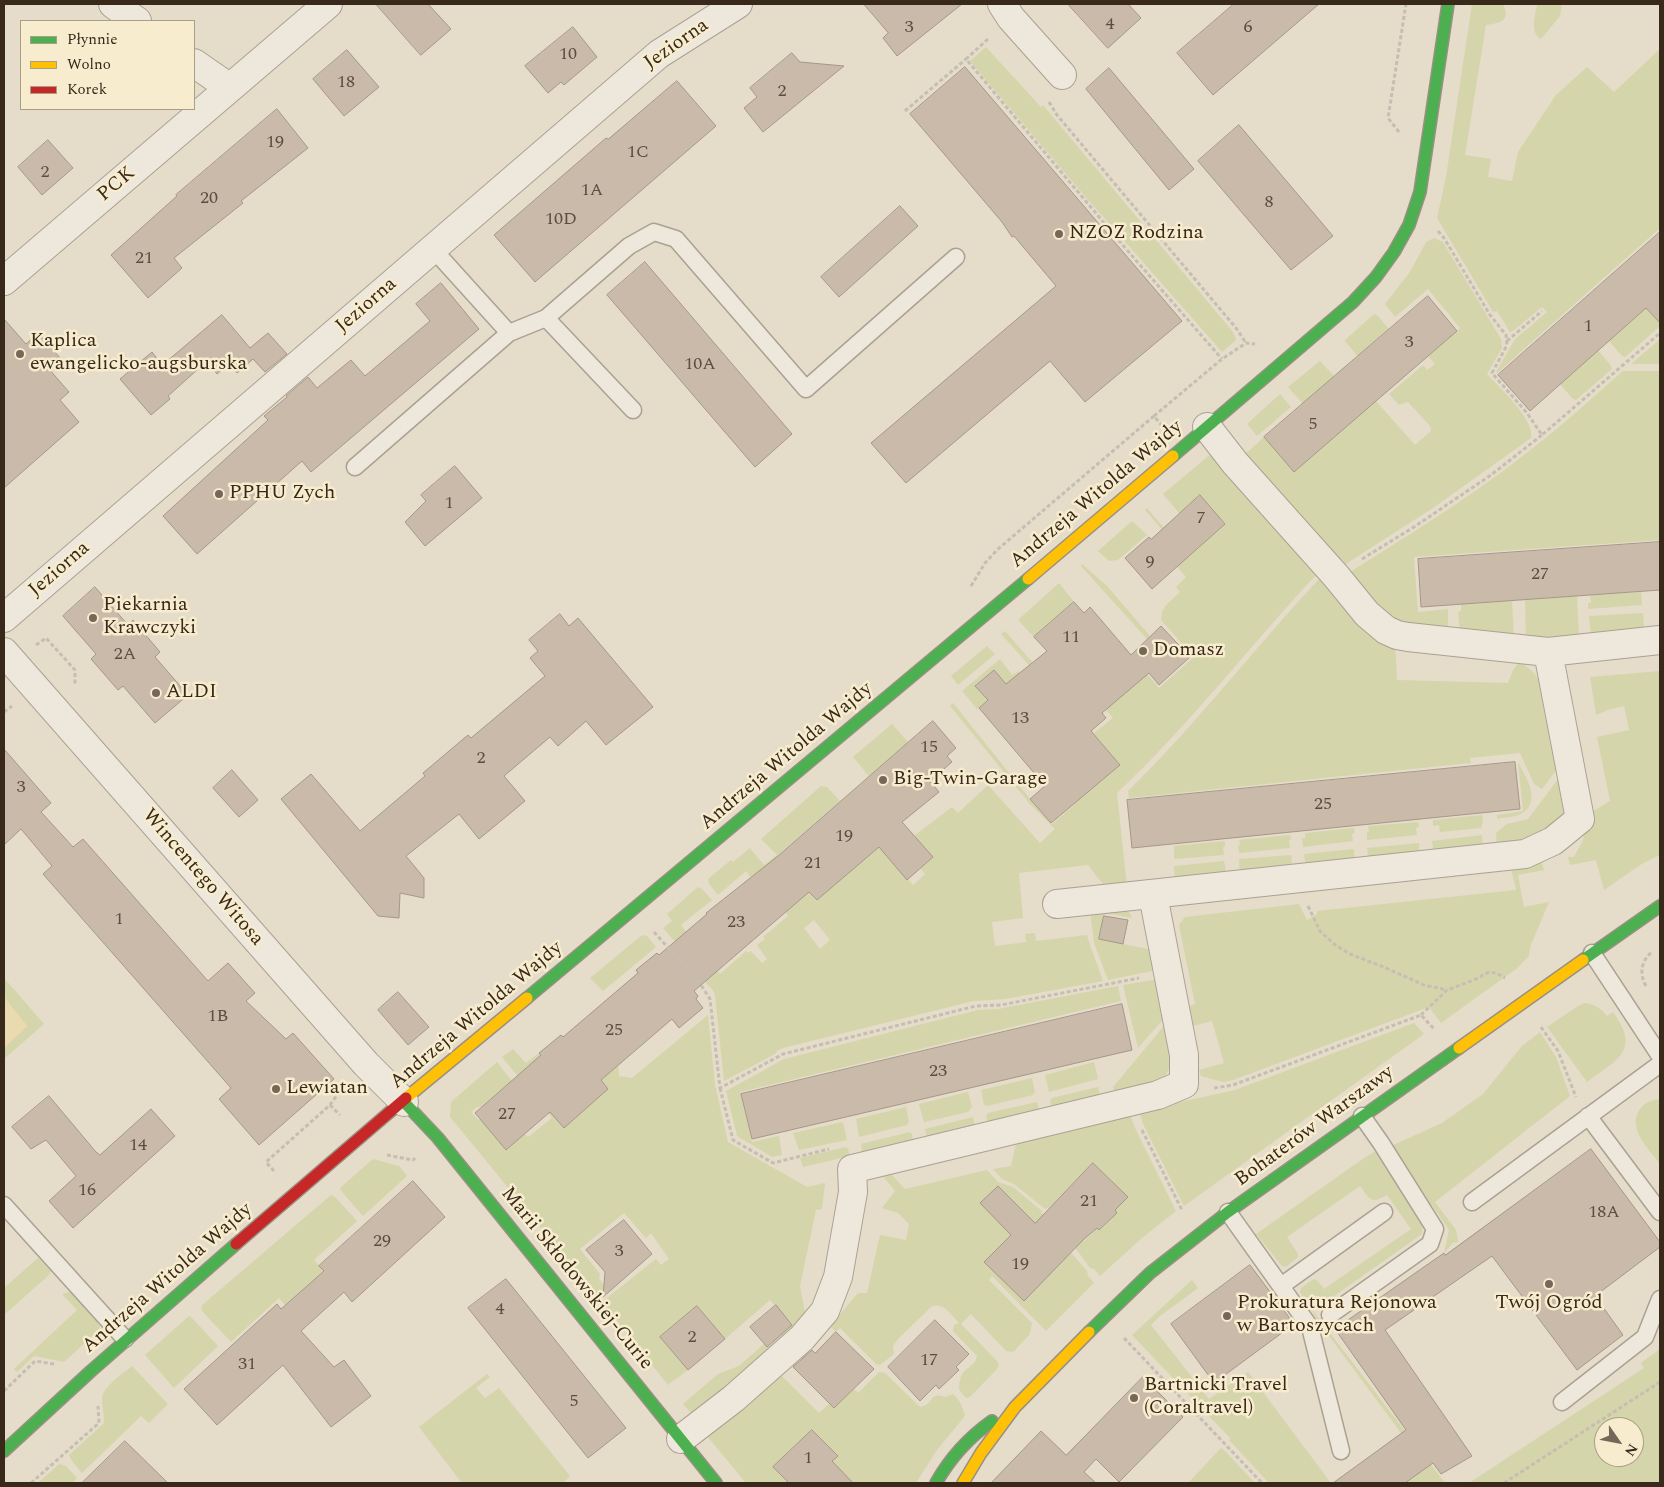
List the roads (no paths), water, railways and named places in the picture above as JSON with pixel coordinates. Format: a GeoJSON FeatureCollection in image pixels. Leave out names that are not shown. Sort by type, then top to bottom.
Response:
{"type":"FeatureCollection","features":[{"type":"Feature","properties":{"kind":"street"},"geometry":{"type":"LineString","coordinates":[[113,4],[136,20]]}},
{"type":"Feature","properties":{"kind":"street","name":"PCK"},"geometry":{"type":"LineString","coordinates":[[4,281],[328,4]]}},
{"type":"Feature","properties":{"kind":"street","name":"Jeziorna"},"geometry":{"type":"LineString","coordinates":[[4,618],[659,54],[738,4]]}},
{"type":"Feature","properties":{"kind":"street","name":"Andrzeja Witolda Wajdy"},"geometry":{"type":"LineString","coordinates":[[4,1450],[125,1339],[1207,427],[1353,302],[1370,285],[1387,265],[1403,238],[1412,219],[1420,192],[1448,4]]}},
{"type":"Feature","properties":{"kind":"street"},"geometry":{"type":"LineString","coordinates":[[1006,11],[1062,74]]}},
{"type":"Feature","properties":{"kind":"street"},"geometry":{"type":"LineString","coordinates":[[195,64],[230,88]]}},
{"type":"Feature","properties":{"kind":"street"},"geometry":{"type":"LineString","coordinates":[[1207,427],[1235,463],[1372,618],[1386,630],[1397,634],[1548,652],[1660,640]]}},
{"type":"Feature","properties":{"kind":"street","name":"Wincentego Witosa"},"geometry":{"type":"LineString","coordinates":[[4,652],[366,1064],[404,1102]]}},
{"type":"Feature","properties":{"kind":"street"},"geometry":{"type":"LineString","coordinates":[[1057,904],[1525,854],[1553,841],[1580,819],[1548,652]]}},
{"type":"Feature","properties":{"kind":"street"},"geometry":{"type":"LineString","coordinates":[[680,1439],[733,1399],[802,1338],[825,1311],[838,1277],[853,1192],[852,1169],[1132,1102],[1158,1095],[1184,1084],[1184,1055],[1153,895]]}},
{"type":"Feature","properties":{"kind":"street","name":"Bohaterów Warszawy"},"geometry":{"type":"LineString","coordinates":[[962,1483],[981,1453],[1015,1407],[1150,1272],[1228,1212],[1660,906]]}},
{"type":"Feature","properties":{"kind":"street","name":"Marii Skłodowskiej-Curie"},"geometry":{"type":"LineString","coordinates":[[404,1102],[438,1138],[716,1483]]}},
{"type":"Feature","properties":{"kind":"street","name":"Bohaterów Warszawy"},"geometry":{"type":"LineString","coordinates":[[936,1483],[956,1453],[968,1440],[981,1428],[1015,1407]]}},
{"type":"Feature","properties":{"kind":"lane"},"geometry":{"type":"LineString","coordinates":[[355,467],[509,333],[546,318],[629,246],[654,232],[676,239],[806,389],[956,257]]}},
{"type":"Feature","properties":{"kind":"lane"},"geometry":{"type":"LineString","coordinates":[[433,249],[509,333]]}},
{"type":"Feature","properties":{"kind":"lane"},"geometry":{"type":"LineString","coordinates":[[546,318],[633,410]]}},
{"type":"Feature","properties":{"kind":"lane"},"geometry":{"type":"LineString","coordinates":[[1592,953],[1660,1056]]}},
{"type":"Feature","properties":{"kind":"lane"},"geometry":{"type":"LineString","coordinates":[[1472,1202],[1660,1064]]}},
{"type":"Feature","properties":{"kind":"lane"},"geometry":{"type":"LineString","coordinates":[[1330,1315],[1430,1244],[1435,1229],[1362,1116]]}},
{"type":"Feature","properties":{"kind":"lane"},"geometry":{"type":"LineString","coordinates":[[1588,1116],[1660,1212]]}},
{"type":"Feature","properties":{"kind":"lane"},"geometry":{"type":"LineString","coordinates":[[4,1205],[125,1339]]}},
{"type":"Feature","properties":{"kind":"lane"},"geometry":{"type":"LineString","coordinates":[[1228,1212],[1310,1327],[1342,1451]]}},
{"type":"Feature","properties":{"kind":"lane"},"geometry":{"type":"LineString","coordinates":[[1281,1286],[1384,1212]]}},
{"type":"Feature","properties":{"kind":"lane"},"geometry":{"type":"LineString","coordinates":[[1562,1402],[1645,1337],[1660,1299]]}},
{"type":"Feature","properties":{"kind":"place","name":"NZOZ Rodzina"},"geometry":{"type":"Point","coordinates":[1059,234]}},
{"type":"Feature","properties":{"kind":"place","name":"Kaplica ewangelicko-augsburska"},"geometry":{"type":"Point","coordinates":[20,354]}},
{"type":"Feature","properties":{"kind":"place","name":"PPHU Zych"},"geometry":{"type":"Point","coordinates":[219,494]}},
{"type":"Feature","properties":{"kind":"place","name":"Piekarnia Krawczyki"},"geometry":{"type":"Point","coordinates":[93,618]}},
{"type":"Feature","properties":{"kind":"place","name":"Domasz"},"geometry":{"type":"Point","coordinates":[1143,651]}},
{"type":"Feature","properties":{"kind":"place","name":"ALDI"},"geometry":{"type":"Point","coordinates":[156,693]}},
{"type":"Feature","properties":{"kind":"place","name":"Big-Twin-Garage"},"geometry":{"type":"Point","coordinates":[883,780]}},
{"type":"Feature","properties":{"kind":"place","name":"Lewiatan"},"geometry":{"type":"Point","coordinates":[276,1089]}},
{"type":"Feature","properties":{"kind":"place","name":"Twój Ogród"},"geometry":{"type":"Point","coordinates":[1549,1284]}},
{"type":"Feature","properties":{"kind":"place","name":"Prokuratura Rejonowa w Bartoszycach"},"geometry":{"type":"Point","coordinates":[1227,1316]}},
{"type":"Feature","properties":{"kind":"place","name":"Bartnicki Travel (Coraltravel)"},"geometry":{"type":"Point","coordinates":[1134,1398]}}]}
